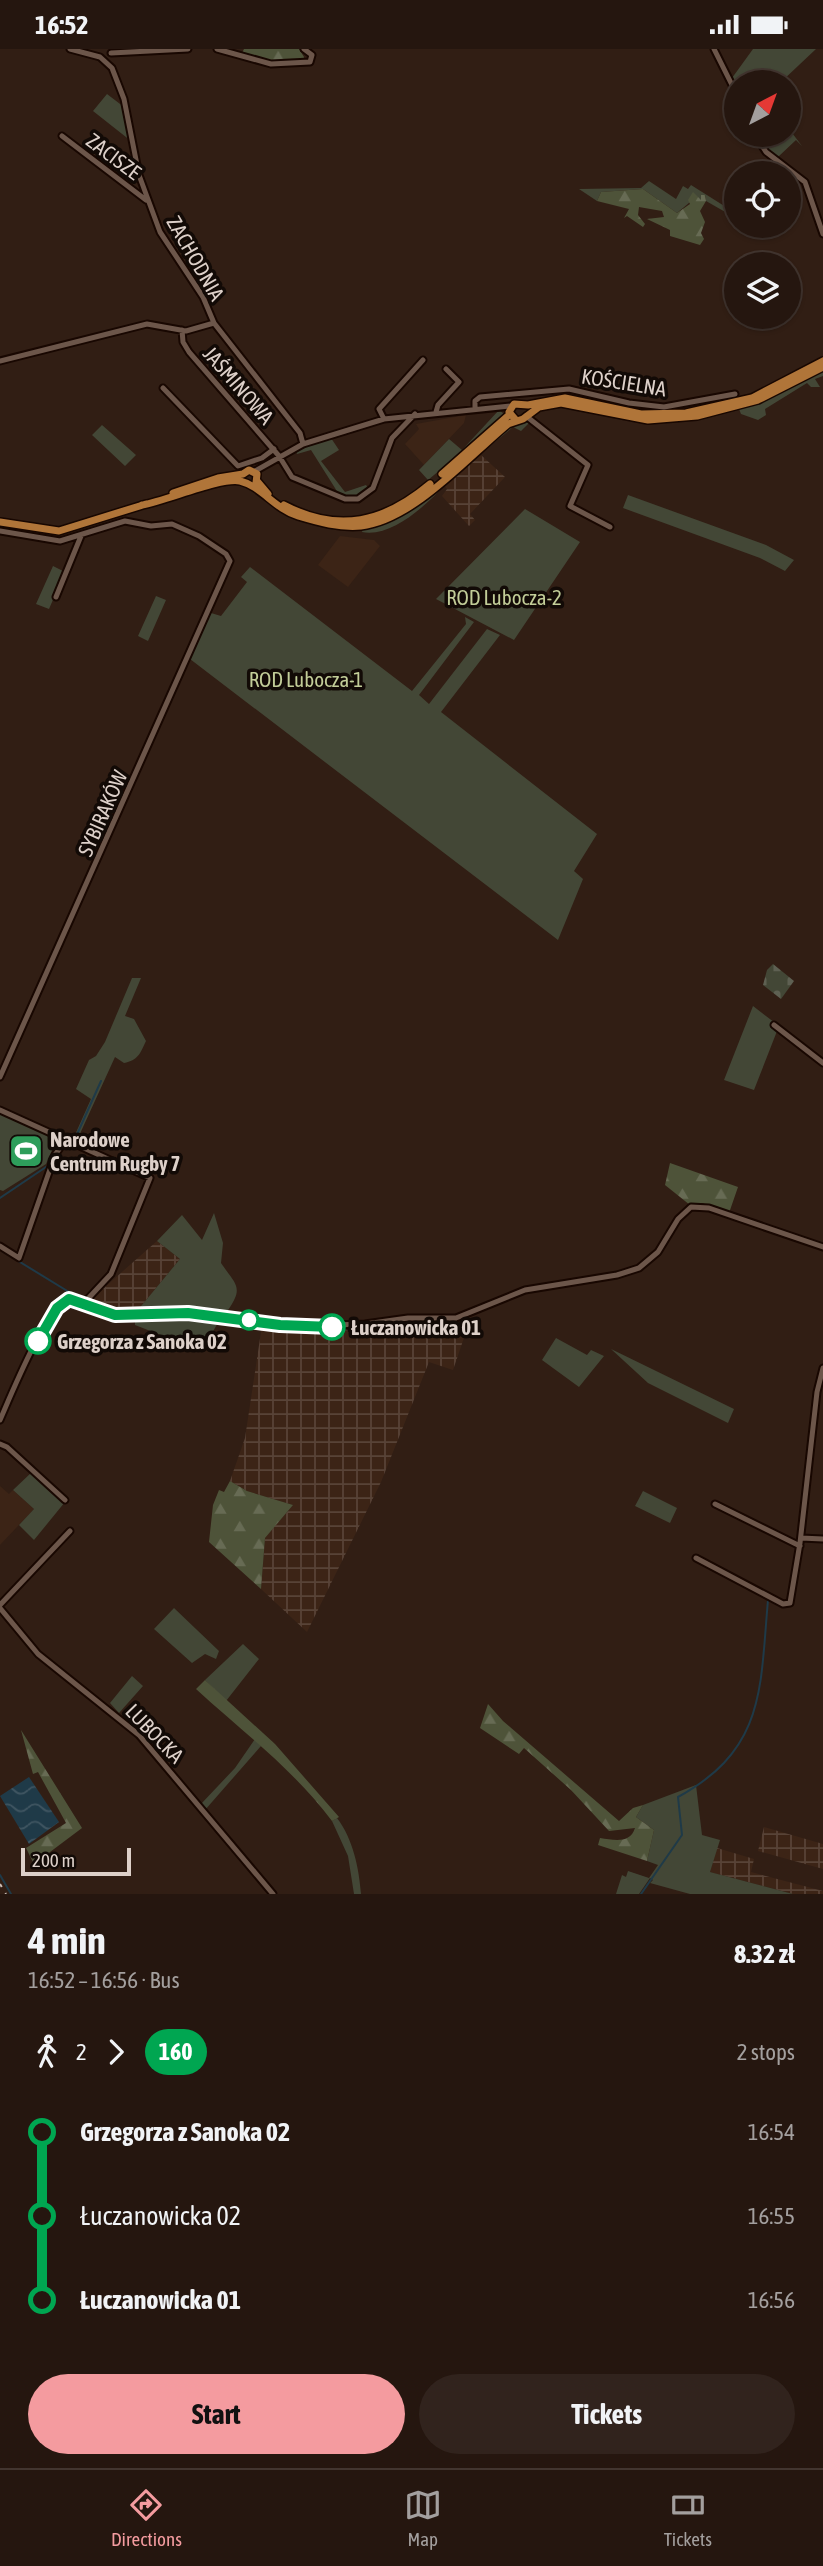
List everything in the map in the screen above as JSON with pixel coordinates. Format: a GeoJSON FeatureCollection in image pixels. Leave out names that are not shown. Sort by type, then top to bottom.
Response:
{"type":"FeatureCollection","features":[{"type":"Feature","properties":{"kind":"main road"},"geometry":{"type":"LineString","coordinates":[[243,478],[248,470],[274,498],[296,511],[339,521],[371,519],[409,501],[511,413],[518,402],[524,404],[565,398],[641,414],[686,413],[759,395],[823,361]]}},
{"type":"Feature","properties":{"kind":"main road"},"geometry":{"type":"LineString","coordinates":[[511,413],[526,414],[539,407],[561,403],[648,420],[697,416],[758,400],[823,367]]}},
{"type":"Feature","properties":{"kind":"main road"},"geometry":{"type":"LineString","coordinates":[[524,404],[526,414]]}},
{"type":"Feature","properties":{"kind":"main road"},"geometry":{"type":"LineString","coordinates":[[0,521],[59,531],[216,483],[256,478]]}},
{"type":"Feature","properties":{"kind":"street"},"geometry":{"type":"LineString","coordinates":[[70,49],[106,60],[112,51],[188,49]]}},
{"type":"Feature","properties":{"kind":"street"},"geometry":{"type":"LineString","coordinates":[[217,49],[271,64],[310,62],[313,58],[304,49]]}},
{"type":"Feature","properties":{"kind":"street"},"geometry":{"type":"LineString","coordinates":[[716,50],[725,70]]}},
{"type":"Feature","properties":{"kind":"street","name":"ZACHODNIA"},"geometry":{"type":"LineString","coordinates":[[106,60],[124,99],[139,175],[160,232],[203,297],[214,323],[302,436],[303,444]]}},
{"type":"Feature","properties":{"kind":"street","name":"ZACISZE"},"geometry":{"type":"LineString","coordinates":[[62,137],[147,201]]}},
{"type":"Feature","properties":{"kind":"street"},"geometry":{"type":"LineString","coordinates":[[762,147],[805,181],[823,234]]}},
{"type":"Feature","properties":{"kind":"street"},"geometry":{"type":"LineString","coordinates":[[0,361],[139,326],[160,325],[182,330],[214,323]]}},
{"type":"Feature","properties":{"kind":"street","name":"JAŚMINOWA"},"geometry":{"type":"LineString","coordinates":[[182,330],[183,342],[190,352],[274,449],[296,479],[345,499],[358,499],[376,483],[392,438],[415,414]]}},
{"type":"Feature","properties":{"kind":"street"},"geometry":{"type":"LineString","coordinates":[[384,419],[379,409],[423,361]]}},
{"type":"Feature","properties":{"kind":"street"},"geometry":{"type":"LineString","coordinates":[[436,412],[438,405],[459,382],[446,369]]}},
{"type":"Feature","properties":{"kind":"street"},"geometry":{"type":"LineString","coordinates":[[163,388],[238,466],[262,458],[274,449]]}},
{"type":"Feature","properties":{"kind":"street","name":"KOŚCIELNA"},"geometry":{"type":"LineString","coordinates":[[475,409],[475,401],[480,397],[563,389],[654,407],[735,394]]}},
{"type":"Feature","properties":{"kind":"street"},"geometry":{"type":"LineString","coordinates":[[256,478],[279,456],[303,444],[384,419],[497,406],[511,413]]}},
{"type":"Feature","properties":{"kind":"street"},"geometry":{"type":"LineString","coordinates":[[526,414],[588,465],[570,506],[610,527]]}},
{"type":"Feature","properties":{"kind":"street"},"geometry":{"type":"LineString","coordinates":[[0,531],[49,541],[81,536],[129,521],[125,511]]}},
{"type":"Feature","properties":{"kind":"street","name":"SYBIRAKÓW"},"geometry":{"type":"LineString","coordinates":[[0,1077],[230,561],[226,554],[184,528],[172,524],[151,526],[129,521]]}},
{"type":"Feature","properties":{"kind":"street"},"geometry":{"type":"LineString","coordinates":[[56,597],[81,536]]}},
{"type":"Feature","properties":{"kind":"street"},"geometry":{"type":"LineString","coordinates":[[774,1025],[823,1063]]}},
{"type":"Feature","properties":{"kind":"street"},"geometry":{"type":"LineString","coordinates":[[0,1110],[150,1178],[111,1274],[83,1304]]}},
{"type":"Feature","properties":{"kind":"street"},"geometry":{"type":"LineString","coordinates":[[0,1246],[19,1258],[55,1155],[66,1139]]}},
{"type":"Feature","properties":{"kind":"street"},"geometry":{"type":"LineString","coordinates":[[1,1416],[21,1371],[57,1308],[67,1299],[115,1315],[188,1313],[301,1326],[352,1325],[408,1318],[456,1318],[525,1290],[617,1275],[639,1268],[658,1252],[678,1219],[691,1207],[709,1207],[754,1226],[823,1247]]}},
{"type":"Feature","properties":{"kind":"street"},"geometry":{"type":"LineString","coordinates":[[696,1558],[788,1604],[792,1599],[817,1392],[823,1368]]}},
{"type":"Feature","properties":{"kind":"street"},"geometry":{"type":"LineString","coordinates":[[0,1444],[7,1447],[65,1500]]}},
{"type":"Feature","properties":{"kind":"street"},"geometry":{"type":"LineString","coordinates":[[715,1504],[800,1546]]}},
{"type":"Feature","properties":{"kind":"street"},"geometry":{"type":"LineString","coordinates":[[0,1606],[70,1531]]}},
{"type":"Feature","properties":{"kind":"street"},"geometry":{"type":"LineString","coordinates":[[801,1538],[823,1539]]}},
{"type":"Feature","properties":{"kind":"street","name":"LUBOCKA"},"geometry":{"type":"LineString","coordinates":[[0,1606],[38,1654],[139,1735],[273,1894]]}},
{"type":"Feature","properties":{"kind":"shaded area"},"geometry":{"type":"Polygon","coordinates":[[[466,415],[464,423],[424,465],[405,444],[419,429],[416,424],[466,415]]]}},
{"type":"Feature","properties":{"kind":"shaded area"},"geometry":{"type":"Polygon","coordinates":[[[481,455],[505,477],[470,514],[475,520],[469,526],[442,496],[447,489],[444,485],[481,455]]]}},
{"type":"Feature","properties":{"kind":"shaded area"},"geometry":{"type":"Polygon","coordinates":[[[340,536],[374,540],[380,546],[348,587],[318,565],[340,536]]]}},
{"type":"Feature","properties":{"kind":"shaded area"},"geometry":{"type":"Polygon","coordinates":[[[157,1241],[180,1259],[137,1311],[88,1302],[157,1241]]]}},
{"type":"Feature","properties":{"kind":"shaded area"},"geometry":{"type":"Polygon","coordinates":[[[471,1317],[453,1370],[429,1362],[381,1482],[307,1632],[261,1589],[265,1538],[293,1505],[247,1491],[230,1481],[245,1438],[261,1332],[258,1323],[281,1330],[333,1332],[398,1325],[412,1331],[440,1334],[446,1321],[471,1317]]]}},
{"type":"Feature","properties":{"kind":"shaded area"},"geometry":{"type":"Polygon","coordinates":[[[0,1486],[9,1494],[13,1490],[34,1509],[0,1545],[0,1486]]]}},
{"type":"Feature","properties":{"kind":"shaded area"},"geometry":{"type":"Polygon","coordinates":[[[764,1827],[823,1844],[823,1869],[758,1851],[764,1827]]]}},
{"type":"Feature","properties":{"kind":"shaded area"},"geometry":{"type":"Polygon","coordinates":[[[717,1848],[754,1859],[751,1872],[823,1891],[823,1894],[793,1894],[710,1872],[717,1848]]]}},
{"type":"Feature","properties":{"kind":"green space"},"geometry":{"type":"Polygon","coordinates":[[[244,49],[299,49],[304,57],[303,60],[270,62],[242,53],[244,49]]]}},
{"type":"Feature","properties":{"kind":"green space"},"geometry":{"type":"Polygon","coordinates":[[[753,49],[816,49],[794,70],[738,70],[753,49]]]}},
{"type":"Feature","properties":{"kind":"green space"},"geometry":{"type":"Polygon","coordinates":[[[107,94],[124,107],[131,141],[93,111],[107,94]]]}},
{"type":"Feature","properties":{"kind":"green space"},"geometry":{"type":"Polygon","coordinates":[[[764,147],[789,147],[778,157],[764,147]]]}},
{"type":"Feature","properties":{"kind":"green space"},"geometry":{"type":"Polygon","coordinates":[[[649,181],[676,199],[683,186],[688,189],[691,185],[724,206],[724,211],[706,201],[705,195],[702,201],[696,197],[677,213],[643,189],[601,192],[597,201],[579,189],[641,188],[649,181]]]}},
{"type":"Feature","properties":{"kind":"green space"},"geometry":{"type":"Polygon","coordinates":[[[643,189],[677,213],[690,204],[688,200],[693,192],[701,200],[701,195],[705,195],[706,201],[700,211],[705,222],[701,233],[704,239],[700,245],[670,236],[670,230],[647,219],[664,217],[662,211],[639,207],[638,215],[645,224],[643,227],[627,216],[624,218],[629,209],[597,201],[601,192],[643,189]]]}},
{"type":"Feature","properties":{"kind":"green space"},"geometry":{"type":"Polygon","coordinates":[[[823,370],[823,376],[815,379],[820,387],[811,387],[807,383],[765,409],[766,415],[758,420],[741,414],[739,409],[761,403],[823,370]]]}},
{"type":"Feature","properties":{"kind":"green space"},"geometry":{"type":"Polygon","coordinates":[[[499,410],[504,414],[500,420],[428,480],[419,470],[449,439],[462,450],[499,410]]]}},
{"type":"Feature","properties":{"kind":"green space"},"geometry":{"type":"Polygon","coordinates":[[[530,422],[521,431],[513,427],[462,468],[409,517],[386,530],[362,532],[363,528],[393,520],[411,510],[513,424],[530,422]]]}},
{"type":"Feature","properties":{"kind":"green space"},"geometry":{"type":"Polygon","coordinates":[[[102,425],[136,455],[125,466],[92,435],[102,425]]]}},
{"type":"Feature","properties":{"kind":"green space"},"geometry":{"type":"Polygon","coordinates":[[[331,438],[339,450],[321,461],[345,492],[366,485],[369,489],[362,494],[340,496],[311,450],[297,454],[296,451],[331,438]]]}},
{"type":"Feature","properties":{"kind":"green space"},"geometry":{"type":"Polygon","coordinates":[[[628,495],[766,545],[794,560],[785,571],[760,558],[623,508],[628,495]]]}},
{"type":"Feature","properties":{"kind":"green space","name":"ROD Lubocza-2"},"geometry":{"type":"Polygon","coordinates":[[[525,509],[580,542],[514,640],[436,599],[525,509]]]}},
{"type":"Feature","properties":{"kind":"green space"},"geometry":{"type":"Polygon","coordinates":[[[53,566],[65,572],[49,609],[36,604],[53,566]]]}},
{"type":"Feature","properties":{"kind":"green space","name":"ROD Lubocza-1"},"geometry":{"type":"Polygon","coordinates":[[[250,567],[412,691],[466,624],[465,617],[474,622],[419,695],[429,704],[487,629],[500,635],[441,712],[597,834],[574,871],[583,879],[558,940],[190,659],[211,613],[221,616],[247,582],[241,577],[250,567]]]}},
{"type":"Feature","properties":{"kind":"green space"},"geometry":{"type":"Polygon","coordinates":[[[156,596],[166,600],[148,641],[138,636],[156,596]]]}},
{"type":"Feature","properties":{"kind":"green space"},"geometry":{"type":"Polygon","coordinates":[[[773,964],[794,981],[781,999],[763,985],[767,970],[773,964]]]}},
{"type":"Feature","properties":{"kind":"green space"},"geometry":{"type":"Polygon","coordinates":[[[132,978],[141,978],[125,1016],[134,1019],[146,1041],[136,1058],[124,1063],[115,1057],[78,1138],[85,1147],[68,1139],[74,1137],[91,1099],[76,1089],[89,1060],[96,1056],[105,1042],[132,978]]]}},
{"type":"Feature","properties":{"kind":"green space"},"geometry":{"type":"Polygon","coordinates":[[[753,1006],[779,1026],[754,1090],[724,1080],[753,1006]]]}},
{"type":"Feature","properties":{"kind":"green space","name":"Narodowe Centrum Rugby 7"},"geometry":{"type":"Polygon","coordinates":[[[0,1112],[57,1139],[46,1164],[3,1191],[0,1190],[0,1112]]]}},
{"type":"Feature","properties":{"kind":"green space"},"geometry":{"type":"Polygon","coordinates":[[[670,1163],[738,1187],[729,1213],[702,1203],[690,1205],[665,1185],[670,1163]]]}},
{"type":"Feature","properties":{"kind":"green space"},"geometry":{"type":"Polygon","coordinates":[[[214,1213],[223,1243],[221,1263],[234,1281],[237,1291],[228,1310],[230,1315],[137,1311],[180,1259],[157,1241],[182,1215],[202,1240],[214,1213]]]}},
{"type":"Feature","properties":{"kind":"green space"},"geometry":{"type":"Polygon","coordinates":[[[135,1317],[220,1319],[202,1351],[135,1325],[135,1317]]]}},
{"type":"Feature","properties":{"kind":"green space"},"geometry":{"type":"Polygon","coordinates":[[[556,1338],[587,1355],[591,1350],[604,1356],[579,1387],[542,1360],[556,1338]]]}},
{"type":"Feature","properties":{"kind":"green space"},"geometry":{"type":"Polygon","coordinates":[[[611,1349],[734,1409],[728,1423],[648,1383],[611,1349]]]}},
{"type":"Feature","properties":{"kind":"green space"},"geometry":{"type":"Polygon","coordinates":[[[32,1472],[65,1502],[34,1540],[19,1525],[34,1509],[13,1490],[32,1472]]]}},
{"type":"Feature","properties":{"kind":"green space"},"geometry":{"type":"Polygon","coordinates":[[[230,1481],[247,1491],[293,1505],[265,1538],[261,1589],[209,1542],[213,1505],[219,1490],[224,1492],[230,1481]]]}},
{"type":"Feature","properties":{"kind":"green space"},"geometry":{"type":"Polygon","coordinates":[[[643,1491],[677,1508],[670,1523],[635,1506],[643,1491]]]}},
{"type":"Feature","properties":{"kind":"green space"},"geometry":{"type":"Polygon","coordinates":[[[174,1608],[219,1651],[216,1659],[205,1654],[192,1663],[154,1629],[174,1608]]]}},
{"type":"Feature","properties":{"kind":"green space"},"geometry":{"type":"Polygon","coordinates":[[[243,1644],[259,1659],[226,1701],[205,1680],[243,1644]]]}},
{"type":"Feature","properties":{"kind":"green space"},"geometry":{"type":"Polygon","coordinates":[[[132,1676],[143,1686],[119,1713],[110,1703],[132,1676]]]}},
{"type":"Feature","properties":{"kind":"green space"},"geometry":{"type":"Polygon","coordinates":[[[205,1680],[275,1744],[339,1817],[332,1821],[285,1768],[196,1689],[205,1680]]]}},
{"type":"Feature","properties":{"kind":"green space"},"geometry":{"type":"Polygon","coordinates":[[[488,1704],[503,1721],[619,1821],[633,1808],[643,1805],[636,1817],[654,1830],[647,1861],[598,1845],[600,1838],[625,1839],[635,1828],[609,1831],[571,1790],[524,1748],[519,1754],[480,1728],[488,1704]]]}},
{"type":"Feature","properties":{"kind":"green space"},"geometry":{"type":"Polygon","coordinates":[[[21,1730],[82,1828],[34,1864],[26,1848],[66,1823],[38,1772],[33,1774],[21,1730]]]}},
{"type":"Feature","properties":{"kind":"green space"},"geometry":{"type":"Polygon","coordinates":[[[255,1739],[261,1746],[205,1810],[201,1804],[235,1768],[255,1739]]]}},
{"type":"Feature","properties":{"kind":"green space"},"geometry":{"type":"Polygon","coordinates":[[[696,1785],[702,1835],[720,1840],[710,1872],[793,1894],[690,1894],[650,1883],[653,1880],[650,1878],[639,1894],[616,1894],[622,1875],[626,1877],[628,1871],[649,1878],[658,1865],[647,1861],[654,1830],[636,1817],[643,1805],[696,1785]]]}},
{"type":"Feature","properties":{"kind":"green space"},"geometry":{"type":"Polygon","coordinates":[[[337,1818],[354,1854],[361,1894],[354,1894],[348,1856],[332,1821],[337,1818]]]}},
{"type":"Feature","properties":{"kind":"water"},"geometry":{"type":"Polygon","coordinates":[[[29,1777],[59,1822],[29,1844],[0,1796],[29,1777]]]}},
{"type":"Feature","properties":{"kind":"waterway"},"geometry":{"type":"LineString","coordinates":[[440,416],[461,414]]}},
{"type":"Feature","properties":{"kind":"waterway"},"geometry":{"type":"LineString","coordinates":[[74,1141],[101,1081]]}},
{"type":"Feature","properties":{"kind":"waterway"},"geometry":{"type":"LineString","coordinates":[[0,1198],[49,1165]]}},
{"type":"Feature","properties":{"kind":"waterway"},"geometry":{"type":"LineString","coordinates":[[2,1251],[82,1300]]}},
{"type":"Feature","properties":{"kind":"waterway"},"geometry":{"type":"LineString","coordinates":[[641,1894],[682,1835],[678,1797],[707,1778],[728,1758],[743,1737],[753,1714],[763,1661],[768,1600]]}},
{"type":"Feature","properties":{"kind":"waterway"},"geometry":{"type":"LineString","coordinates":[[0,1875],[11,1894]]}},
{"type":"Feature","properties":{"kind":"railway"},"geometry":{"type":"LineString","coordinates":[[0,1884],[6,1894]]}},
{"type":"Feature","properties":{"kind":"bus line","name":"160"},"geometry":{"type":"LineString","coordinates":[[38,1341],[57,1308],[67,1299],[115,1315],[188,1313],[280,1325],[332,1327]]}},
{"type":"Feature","properties":{"kind":"place","name":"Narodowe Centrum Rugby 7"},"geometry":{"type":"Point","coordinates":[26,1151]}},
{"type":"Feature","properties":{"kind":"place","name":"Łuczanowicka 01"},"geometry":{"type":"Point","coordinates":[332,1327]}},
{"type":"Feature","properties":{"kind":"place","name":"Grzegorza z Sanoka 02"},"geometry":{"type":"Point","coordinates":[38,1341]}}]}
